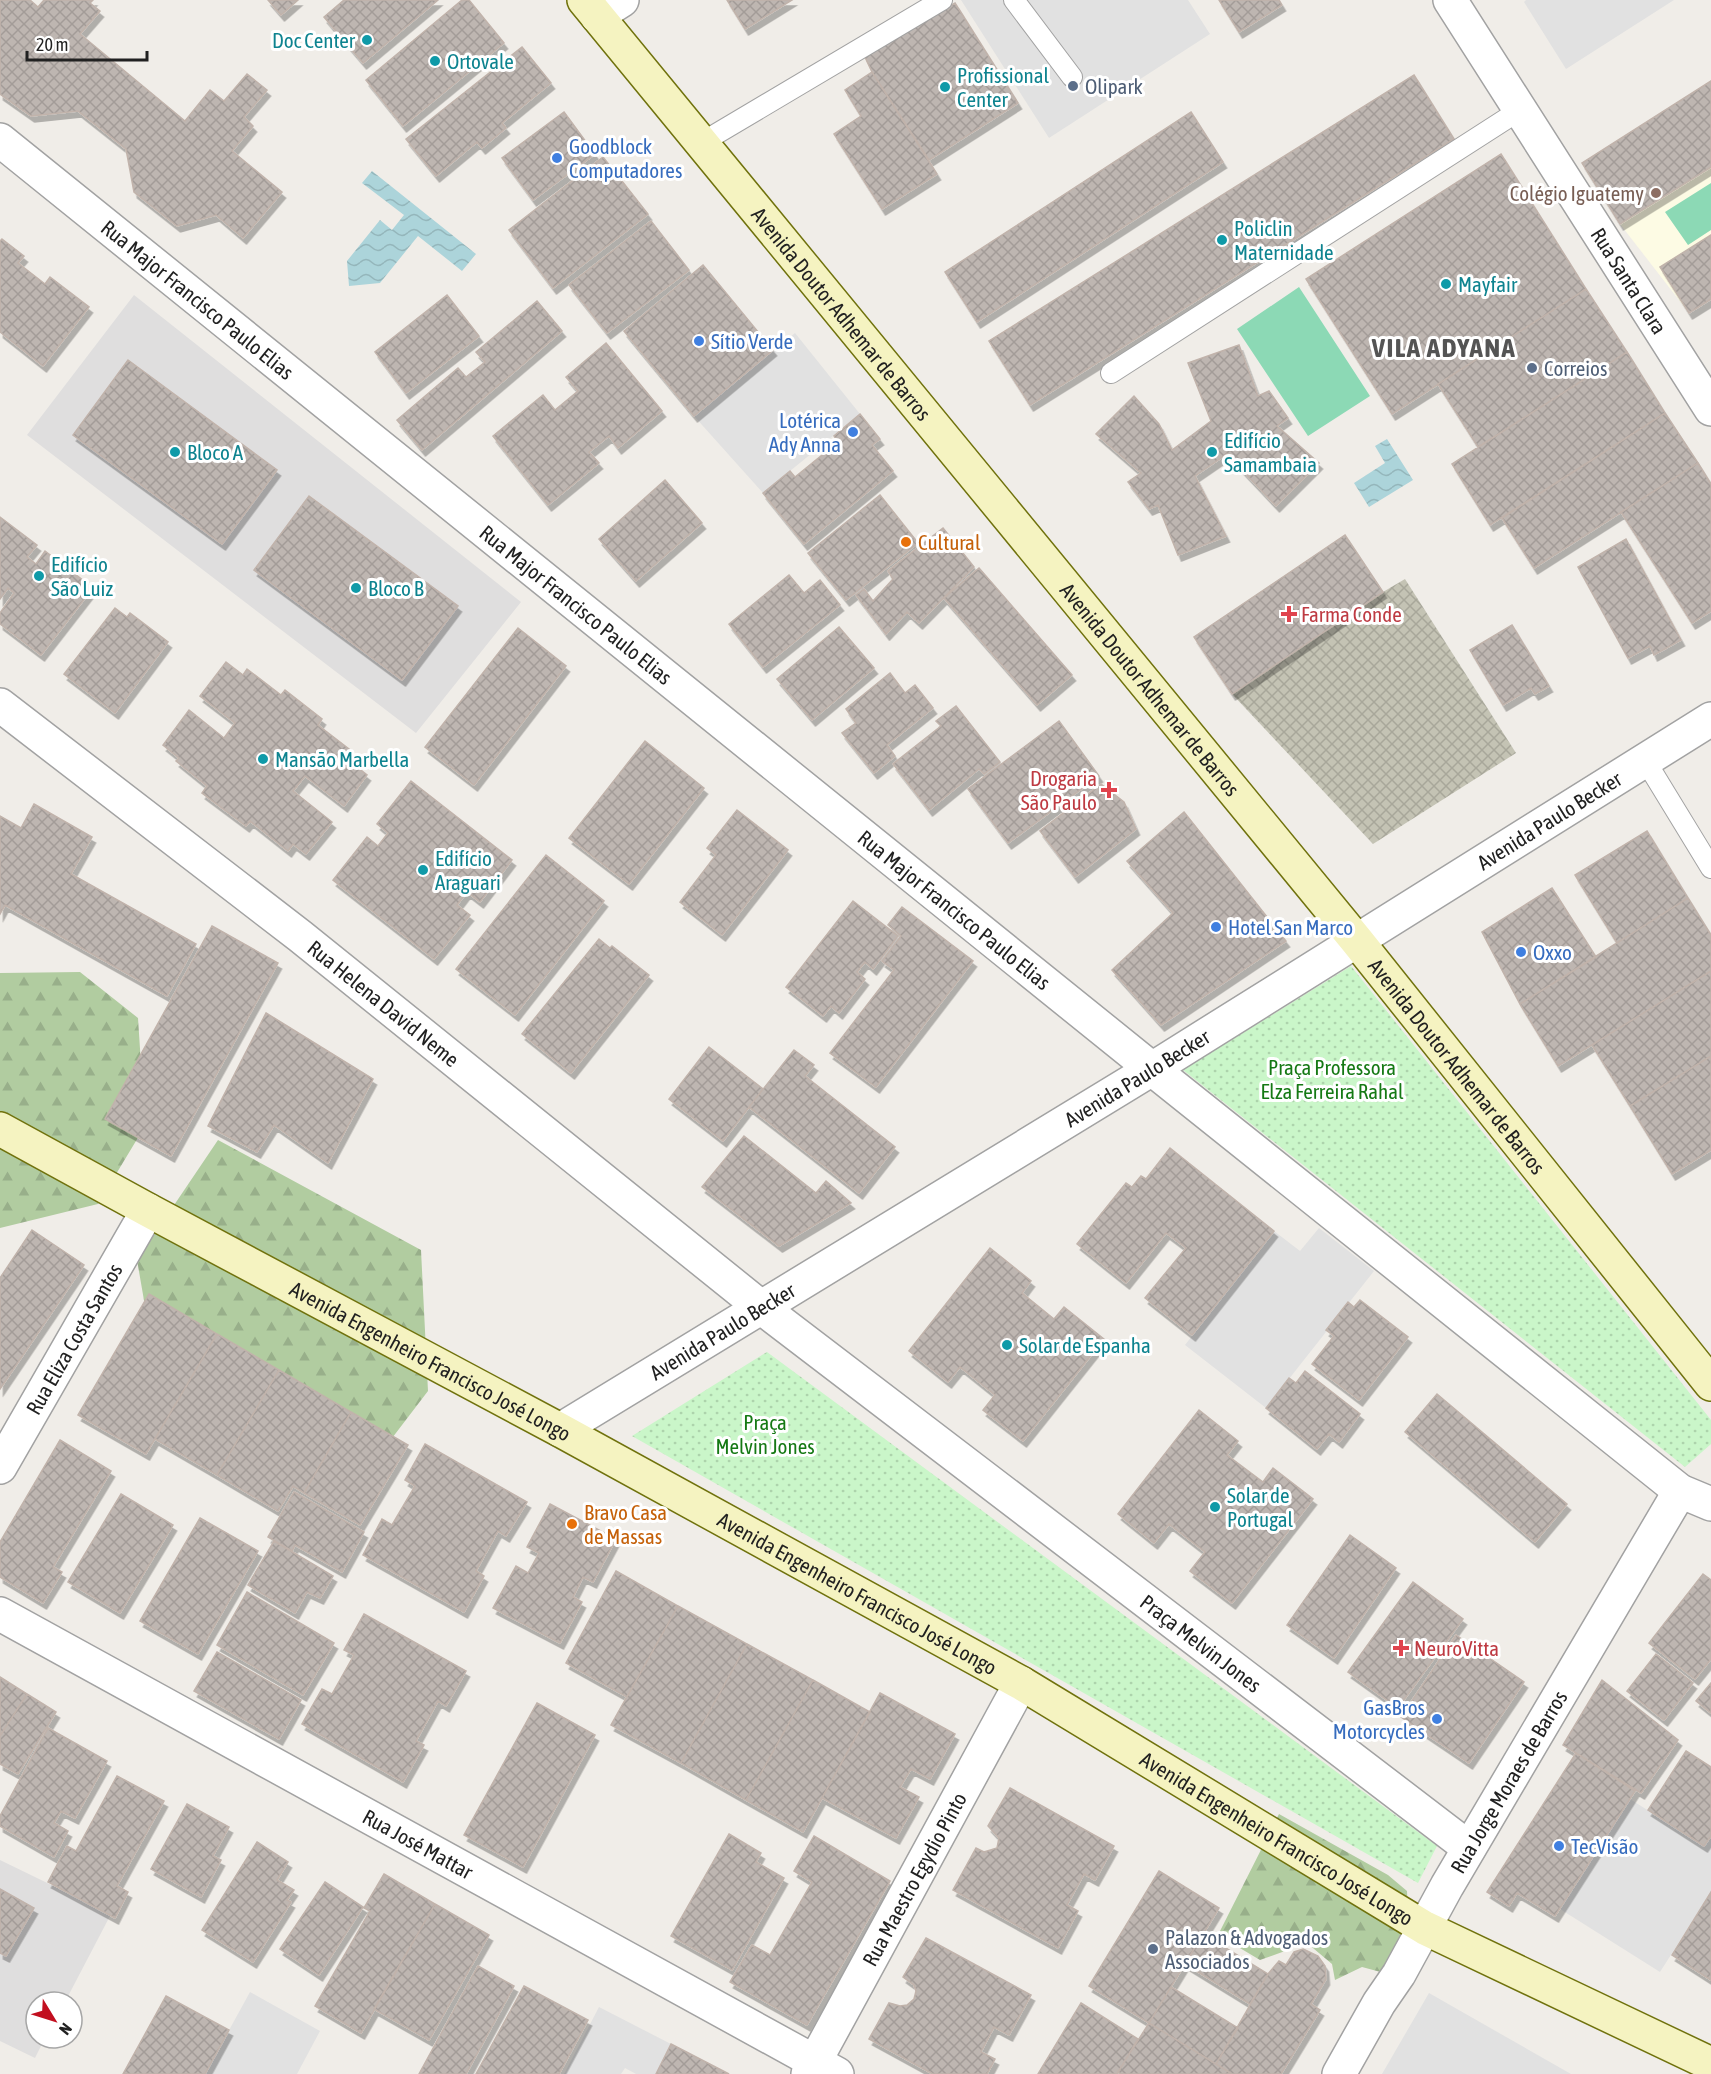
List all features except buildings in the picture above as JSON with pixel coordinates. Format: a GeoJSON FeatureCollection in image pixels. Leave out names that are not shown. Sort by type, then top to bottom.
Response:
{"type":"FeatureCollection","features":[{"type":"Feature","properties":{"kind":"street","name":"Rua Santa Clara"},"geometry":{"type":"LineString","coordinates":[[1450,0],[1711,409]]}},
{"type":"Feature","properties":{"kind":"street","name":"Avenida Doutor Adhemar de Barros"},"geometry":{"type":"LineString","coordinates":[[601,5],[701,143],[1357,941],[1711,1384]]}},
{"type":"Feature","properties":{"kind":"street","name":"Rua Major Francisco Paulo Elias"},"geometry":{"type":"LineString","coordinates":[[0,140],[1152,1069]]}},
{"type":"Feature","properties":{"kind":"street","name":"Rua Helena David Neme"},"geometry":{"type":"LineString","coordinates":[[0,705],[300,936],[762,1308]]}},
{"type":"Feature","properties":{"kind":"street","name":"Avenida Paulo Becker"},"geometry":{"type":"LineString","coordinates":[[560,1430],[1152,1069],[1645,760],[1709,724]]}},
{"type":"Feature","properties":{"kind":"street"},"geometry":{"type":"LineString","coordinates":[[1152,1069],[1680,1491],[1711,1504]]}},
{"type":"Feature","properties":{"kind":"street","name":"Avenida Engenheiro Francisco José Longo"},"geometry":{"type":"LineString","coordinates":[[0,1129],[560,1430],[1021,1683],[1425,1928],[1711,2064]]}},
{"type":"Feature","properties":{"kind":"street","name":"Rua Eliza Costa Santos"},"geometry":{"type":"LineString","coordinates":[[0,1467],[148,1210]]}},
{"type":"Feature","properties":{"kind":"street","name":"Praça Melvin Jones"},"geometry":{"type":"LineString","coordinates":[[762,1308],[1470,1848]]}},
{"type":"Feature","properties":{"kind":"street","name":"Rua Jorge Moraes de Barros"},"geometry":{"type":"LineString","coordinates":[[1339,2074],[1680,1491]]}},
{"type":"Feature","properties":{"kind":"street","name":"Rua José Mattar"},"geometry":{"type":"LineString","coordinates":[[0,1614],[820,2070]]}},
{"type":"Feature","properties":{"kind":"street","name":"Rua Maestro Egydio Pinto"},"geometry":{"type":"LineString","coordinates":[[820,2070],[1021,1683]]}},
{"type":"Feature","properties":{"kind":"lane"},"geometry":{"type":"LineString","coordinates":[[701,143],[942,0]]}},
{"type":"Feature","properties":{"kind":"lane"},"geometry":{"type":"LineString","coordinates":[[1014,0],[1072,77]]}},
{"type":"Feature","properties":{"kind":"lane"},"geometry":{"type":"LineString","coordinates":[[1111,373],[1520,110]]}},
{"type":"Feature","properties":{"kind":"lane"},"geometry":{"type":"LineString","coordinates":[[1645,760],[1711,868]]}},
{"type":"Feature","properties":{"kind":"shaded area","name":"Olipark"},"geometry":{"type":"Polygon","coordinates":[[[961,0],[1188,0],[1210,34],[1049,138],[961,0]]]}},
{"type":"Feature","properties":{"kind":"shaded area"},"geometry":{"type":"Polygon","coordinates":[[[1526,0],[1674,0],[1566,69],[1524,2],[1526,0]]]}},
{"type":"Feature","properties":{"kind":"shaded area","name":"Colégio Iguatemy"},"geometry":{"type":"Polygon","coordinates":[[[1711,81],[1711,299],[1689,313],[1620,224],[1582,163],[1711,81]]]}},
{"type":"Feature","properties":{"kind":"shaded area"},"geometry":{"type":"Polygon","coordinates":[[[134,295],[521,602],[416,733],[27,435],[134,295]]]}},
{"type":"Feature","properties":{"kind":"shaded area"},"geometry":{"type":"Polygon","coordinates":[[[795,333],[860,414],[763,493],[694,416],[795,333]]]}},
{"type":"Feature","properties":{"kind":"shaded area"},"geometry":{"type":"Polygon","coordinates":[[[1405,579],[1516,753],[1373,844],[1232,694],[1405,579]]]}},
{"type":"Feature","properties":{"kind":"shaded area"},"geometry":{"type":"Polygon","coordinates":[[[1319,1228],[1374,1271],[1266,1408],[1185,1345],[1274,1231],[1300,1251],[1319,1228]]]}},
{"type":"Feature","properties":{"kind":"shaded area"},"geometry":{"type":"Polygon","coordinates":[[[1630,1799],[1704,1846],[1711,1836],[1711,1892],[1660,1972],[1560,1909],[1630,1799]]]}},
{"type":"Feature","properties":{"kind":"shaded area"},"geometry":{"type":"Polygon","coordinates":[[[0,1860],[111,1914],[71,1990],[24,1990],[24,2050],[39,2050],[35,2058],[0,2041],[0,1860]]]}},
{"type":"Feature","properties":{"kind":"shaded area"},"geometry":{"type":"Polygon","coordinates":[[[250,1992],[320,2031],[297,2074],[205,2074],[250,1992]]]}},
{"type":"Feature","properties":{"kind":"shaded area"},"geometry":{"type":"Polygon","coordinates":[[[1429,1993],[1571,2074],[1382,2074],[1429,1993]]]}},
{"type":"Feature","properties":{"kind":"shaded area"},"geometry":{"type":"Polygon","coordinates":[[[599,2007],[671,2044],[656,2074],[636,2074],[625,2068],[621,2074],[564,2074],[599,2007]]]}},
{"type":"Feature","properties":{"kind":"green space"},"geometry":{"type":"Polygon","coordinates":[[[1711,183],[1711,230],[1688,245],[1665,212],[1711,183]]]}},
{"type":"Feature","properties":{"kind":"green space"},"geometry":{"type":"Polygon","coordinates":[[[1299,287],[1370,396],[1308,436],[1237,329],[1299,287]]]}},
{"type":"Feature","properties":{"kind":"green space","name":"Praça Professora Elza Ferreira Rahal"},"geometry":{"type":"Polygon","coordinates":[[[1351,966],[1711,1420],[1711,1444],[1685,1467],[1183,1070],[1351,966]]]}},
{"type":"Feature","properties":{"kind":"green space"},"geometry":{"type":"Polygon","coordinates":[[[80,972],[138,1018],[145,1126],[98,1204],[0,1228],[0,973],[80,972]]]}},
{"type":"Feature","properties":{"kind":"green space"},"geometry":{"type":"Polygon","coordinates":[[[218,1140],[421,1250],[428,1391],[386,1446],[150,1335],[137,1260],[218,1140]]]}},
{"type":"Feature","properties":{"kind":"green space","name":"Praça Melvin Jones"},"geometry":{"type":"Polygon","coordinates":[[[767,1352],[1437,1846],[1418,1883],[632,1436],[767,1352]]]}},
{"type":"Feature","properties":{"kind":"green space"},"geometry":{"type":"Polygon","coordinates":[[[1279,1814],[1388,1875],[1407,1891],[1409,1936],[1388,1974],[1362,1967],[1335,1980],[1332,1964],[1307,1943],[1260,1960],[1218,1935],[1279,1814]]]}},
{"type":"Feature","properties":{"kind":"water"},"geometry":{"type":"Polygon","coordinates":[[[372,171],[476,254],[462,271],[418,236],[380,283],[349,286],[347,261],[380,220],[392,230],[404,215],[362,183],[372,171]]]}},
{"type":"Feature","properties":{"kind":"water"},"geometry":{"type":"Polygon","coordinates":[[[1387,439],[1413,480],[1369,507],[1354,483],[1385,463],[1375,446],[1387,439]]]}},
{"type":"Feature","properties":{"kind":"place","name":"Doc Center"},"geometry":{"type":"Point","coordinates":[367,40]}},
{"type":"Feature","properties":{"kind":"place","name":"Ortovale"},"geometry":{"type":"Point","coordinates":[435,61]}},
{"type":"Feature","properties":{"kind":"place","name":"Olipark"},"geometry":{"type":"Point","coordinates":[1073,86]}},
{"type":"Feature","properties":{"kind":"place","name":"Profissional Center"},"geometry":{"type":"Point","coordinates":[945,87]}},
{"type":"Feature","properties":{"kind":"place","name":"Goodblock Computadores"},"geometry":{"type":"Point","coordinates":[557,158]}},
{"type":"Feature","properties":{"kind":"place","name":"Colégio Iguatemy"},"geometry":{"type":"Point","coordinates":[1656,193]}},
{"type":"Feature","properties":{"kind":"place","name":"Policlin Maternidade"},"geometry":{"type":"Point","coordinates":[1222,240]}},
{"type":"Feature","properties":{"kind":"place","name":"Mayfair"},"geometry":{"type":"Point","coordinates":[1446,284]}},
{"type":"Feature","properties":{"kind":"place","name":"Sítio Verde"},"geometry":{"type":"Point","coordinates":[699,341]}},
{"type":"Feature","properties":{"kind":"place","name":"Correios"},"geometry":{"type":"Point","coordinates":[1532,368]}},
{"type":"Feature","properties":{"kind":"place","name":"Lotérica Ady Anna"},"geometry":{"type":"Point","coordinates":[853,432]}},
{"type":"Feature","properties":{"kind":"place","name":"Bloco A"},"geometry":{"type":"Point","coordinates":[175,452]}},
{"type":"Feature","properties":{"kind":"place","name":"Edifício Samambaia"},"geometry":{"type":"Point","coordinates":[1212,452]}},
{"type":"Feature","properties":{"kind":"place","name":"Cultural"},"geometry":{"type":"Point","coordinates":[906,542]}},
{"type":"Feature","properties":{"kind":"place","name":"Edifício São Luiz"},"geometry":{"type":"Point","coordinates":[39,576]}},
{"type":"Feature","properties":{"kind":"place","name":"Bloco B"},"geometry":{"type":"Point","coordinates":[356,588]}},
{"type":"Feature","properties":{"kind":"place","name":"Farma Conde"},"geometry":{"type":"Point","coordinates":[1289,614]}},
{"type":"Feature","properties":{"kind":"place","name":"Mansāo Marbella"},"geometry":{"type":"Point","coordinates":[263,759]}},
{"type":"Feature","properties":{"kind":"place","name":"Drogaria São Paulo"},"geometry":{"type":"Point","coordinates":[1109,790]}},
{"type":"Feature","properties":{"kind":"place","name":"Edifício Araguari"},"geometry":{"type":"Point","coordinates":[423,870]}},
{"type":"Feature","properties":{"kind":"place","name":"Hotel San Marco"},"geometry":{"type":"Point","coordinates":[1216,927]}},
{"type":"Feature","properties":{"kind":"place","name":"Oxxo"},"geometry":{"type":"Point","coordinates":[1521,952]}},
{"type":"Feature","properties":{"kind":"place","name":"Solar de Espanha"},"geometry":{"type":"Point","coordinates":[1007,1345]}},
{"type":"Feature","properties":{"kind":"place","name":"Solar de Portugal"},"geometry":{"type":"Point","coordinates":[1215,1507]}},
{"type":"Feature","properties":{"kind":"place","name":"Bravo Casa de Massas"},"geometry":{"type":"Point","coordinates":[572,1524]}},
{"type":"Feature","properties":{"kind":"place","name":"NeuroVitta"},"geometry":{"type":"Point","coordinates":[1401,1648]}},
{"type":"Feature","properties":{"kind":"place","name":"GasBros Motorcycles"},"geometry":{"type":"Point","coordinates":[1437,1719]}},
{"type":"Feature","properties":{"kind":"place","name":"TecVisão"},"geometry":{"type":"Point","coordinates":[1559,1846]}},
{"type":"Feature","properties":{"kind":"place","name":"Palazon & Advogados Associados"},"geometry":{"type":"Point","coordinates":[1153,1949]}},
{"type":"Feature","properties":{"kind":"district","name":"VILA ADYANA"},"geometry":{"type":"Point","coordinates":[1444,347]}}]}
